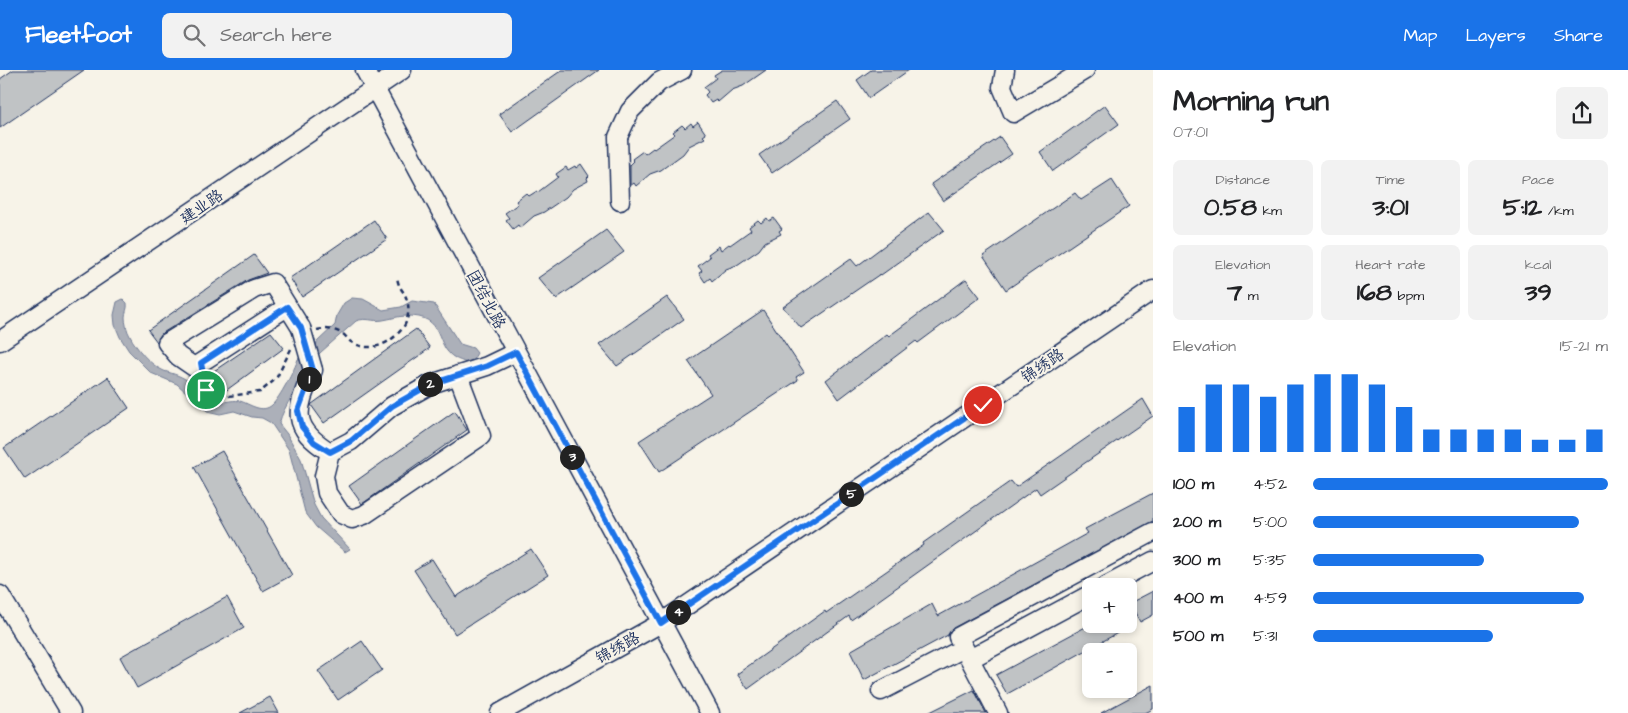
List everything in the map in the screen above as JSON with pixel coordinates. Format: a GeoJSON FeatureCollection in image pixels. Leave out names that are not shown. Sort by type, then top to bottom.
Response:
{"type":"FeatureCollection","features":[{"type":"Feature","properties":{"kind":"street","name":"团结北路"},"geometry":{"type":"LineString","coordinates":[[365,70],[710,713]]}},
{"type":"Feature","properties":{"kind":"street","name":"建业路"},"geometry":{"type":"LineString","coordinates":[[0,341],[402,70]]}},
{"type":"Feature","properties":{"kind":"street"},"geometry":{"type":"LineString","coordinates":[[620,200],[618,137],[630,111],[659,82],[682,70]]}},
{"type":"Feature","properties":{"kind":"street"},"geometry":{"type":"LineString","coordinates":[[1005,70],[1002,87],[1013,114],[1085,70]]}},
{"type":"Feature","properties":{"kind":"street"},"geometry":{"type":"LineString","coordinates":[[287,307],[194,368],[178,356],[167,343],[254,289],[274,283],[287,307],[306,330],[313,370],[298,411],[302,427],[314,442],[330,452]]}},
{"type":"Feature","properties":{"kind":"street","name":"锦绣路"},"geometry":{"type":"LineString","coordinates":[[500,713],[661,623],[1153,290]]}},
{"type":"Feature","properties":{"kind":"street"},"geometry":{"type":"LineString","coordinates":[[458,375],[481,436],[364,515],[352,519],[341,514],[327,493],[324,476],[330,452],[351,441],[392,406],[431,384],[458,375],[487,366],[516,352]]}},
{"type":"Feature","properties":{"kind":"street"},"geometry":{"type":"LineString","coordinates":[[998,713],[958,637],[1153,532]]}},
{"type":"Feature","properties":{"kind":"street"},"geometry":{"type":"LineString","coordinates":[[1121,578],[1153,561]]}},
{"type":"Feature","properties":{"kind":"street"},"geometry":{"type":"LineString","coordinates":[[0,595],[71,713]]}},
{"type":"Feature","properties":{"kind":"street"},"geometry":{"type":"LineString","coordinates":[[881,692],[967,654],[1082,598]]}},
{"type":"Feature","properties":{"kind":"path"},"geometry":{"type":"LineString","coordinates":[[306,330],[328,328],[344,334],[351,342],[369,348],[382,346],[397,335],[408,318],[407,300],[398,285],[397,276]]}},
{"type":"Feature","properties":{"kind":"path"},"geometry":{"type":"LineString","coordinates":[[201,363],[206,390],[212,396],[221,397],[260,392],[276,379],[293,346]]}},
{"type":"Feature","properties":{"kind":"shaded area"},"geometry":{"type":"Polygon","coordinates":[[[352,298],[363,299],[383,310],[401,307],[412,301],[434,304],[460,344],[473,348],[477,353],[473,360],[466,363],[455,358],[444,346],[434,325],[428,320],[419,317],[403,316],[379,320],[363,319],[356,321],[303,368],[299,382],[284,410],[279,424],[301,459],[314,505],[321,518],[350,549],[345,552],[316,527],[305,512],[289,450],[271,423],[262,418],[234,411],[220,414],[207,411],[177,384],[151,373],[129,351],[120,337],[115,325],[114,315],[117,302],[123,299],[127,303],[125,322],[127,329],[140,351],[159,368],[191,383],[210,402],[240,401],[256,408],[264,409],[272,405],[279,397],[298,359],[315,350],[317,342],[335,325],[337,315],[344,303],[352,298]]]}},
{"type":"Feature","properties":{"kind":"building"},"geometry":{"type":"Polygon","coordinates":[[[13,70],[84,70],[0,128],[0,79],[13,70]]]}},
{"type":"Feature","properties":{"kind":"building"},"geometry":{"type":"Polygon","coordinates":[[[562,70],[599,70],[512,132],[499,114],[562,70]]]}},
{"type":"Feature","properties":{"kind":"building"},"geometry":{"type":"Polygon","coordinates":[[[722,70],[766,70],[743,86],[732,90],[718,102],[716,100],[711,103],[705,95],[708,92],[704,87],[716,78],[714,75],[722,70]]]}},
{"type":"Feature","properties":{"kind":"building"},"geometry":{"type":"Polygon","coordinates":[[[871,70],[909,70],[869,98],[857,80],[871,70]]]}},
{"type":"Feature","properties":{"kind":"building"},"geometry":{"type":"Polygon","coordinates":[[[837,101],[850,119],[772,173],[759,155],[837,101]]]}},
{"type":"Feature","properties":{"kind":"building"},"geometry":{"type":"Polygon","coordinates":[[[1105,105],[1119,124],[1053,171],[1040,152],[1105,105]]]}},
{"type":"Feature","properties":{"kind":"building"},"geometry":{"type":"Polygon","coordinates":[[[698,122],[706,134],[703,136],[705,138],[689,146],[683,154],[661,170],[650,174],[636,186],[634,183],[630,186],[630,165],[634,161],[632,159],[643,151],[645,154],[654,149],[675,134],[673,132],[682,125],[685,128],[691,123],[693,126],[698,122]]]}},
{"type":"Feature","properties":{"kind":"building"},"geometry":{"type":"Polygon","coordinates":[[[1000,137],[1012,154],[943,201],[931,184],[1000,137]]]}},
{"type":"Feature","properties":{"kind":"building"},"geometry":{"type":"Polygon","coordinates":[[[581,164],[589,176],[587,178],[588,181],[573,189],[566,197],[544,212],[534,216],[520,228],[518,225],[513,229],[506,220],[509,218],[505,213],[518,204],[516,201],[526,193],[529,196],[538,192],[558,177],[556,174],[566,167],[568,170],[575,166],[576,168],[581,164]]]}},
{"type":"Feature","properties":{"kind":"building"},"geometry":{"type":"Polygon","coordinates":[[[1112,180],[1129,206],[1006,290],[983,256],[1075,193],[1081,200],[1112,180]]]}},
{"type":"Feature","properties":{"kind":"building"},"geometry":{"type":"Polygon","coordinates":[[[929,212],[944,230],[881,275],[801,328],[783,307],[851,259],[857,266],[929,212]]]}},
{"type":"Feature","properties":{"kind":"building"},"geometry":{"type":"Polygon","coordinates":[[[767,218],[769,221],[774,218],[782,229],[779,231],[781,234],[765,242],[759,250],[737,265],[726,269],[712,281],[710,278],[705,282],[699,273],[702,271],[698,266],[710,257],[708,254],[719,246],[721,250],[730,245],[751,230],[749,227],[758,220],[761,223],[767,218]]]}},
{"type":"Feature","properties":{"kind":"building"},"geometry":{"type":"Polygon","coordinates":[[[374,220],[387,239],[302,297],[290,278],[374,220]]]}},
{"type":"Feature","properties":{"kind":"building"},"geometry":{"type":"Polygon","coordinates":[[[606,230],[624,252],[556,299],[538,278],[606,230]]]}},
{"type":"Feature","properties":{"kind":"building"},"geometry":{"type":"Polygon","coordinates":[[[254,255],[267,273],[248,280],[161,334],[157,342],[148,330],[254,255]]]}},
{"type":"Feature","properties":{"kind":"building"},"geometry":{"type":"Polygon","coordinates":[[[966,279],[980,297],[918,343],[916,341],[839,399],[826,380],[887,334],[889,336],[966,279]]]}},
{"type":"Feature","properties":{"kind":"building"},"geometry":{"type":"Polygon","coordinates":[[[667,297],[684,319],[617,366],[599,345],[667,297]]]}},
{"type":"Feature","properties":{"kind":"building"},"geometry":{"type":"Polygon","coordinates":[[[763,310],[804,372],[796,377],[798,380],[659,472],[639,441],[711,394],[688,361],[763,310]]]}},
{"type":"Feature","properties":{"kind":"building"},"geometry":{"type":"Polygon","coordinates":[[[416,329],[430,348],[324,423],[311,405],[416,329]]]}},
{"type":"Feature","properties":{"kind":"building"},"geometry":{"type":"Polygon","coordinates":[[[271,332],[284,348],[224,392],[208,375],[271,332]]]}},
{"type":"Feature","properties":{"kind":"building"},"geometry":{"type":"Polygon","coordinates":[[[108,377],[129,408],[25,479],[4,448],[108,377]]]}},
{"type":"Feature","properties":{"kind":"building"},"geometry":{"type":"Polygon","coordinates":[[[1143,399],[1153,416],[1040,494],[1036,488],[851,620],[849,616],[748,689],[737,674],[825,611],[826,613],[924,545],[923,543],[1011,481],[1016,487],[1143,399]]]}},
{"type":"Feature","properties":{"kind":"building"},"geometry":{"type":"Polygon","coordinates":[[[455,411],[467,430],[362,504],[349,486],[455,411]]]}},
{"type":"Feature","properties":{"kind":"building"},"geometry":{"type":"Polygon","coordinates":[[[222,451],[292,575],[263,591],[194,467],[222,451]]]}},
{"type":"Feature","properties":{"kind":"building"},"geometry":{"type":"Polygon","coordinates":[[[1153,493],[1153,521],[953,628],[948,635],[864,680],[850,651],[932,604],[938,616],[1088,533],[1085,529],[1153,493]]]}},
{"type":"Feature","properties":{"kind":"building"},"geometry":{"type":"Polygon","coordinates":[[[531,549],[548,575],[455,634],[414,570],[432,559],[456,597],[531,549]]]}},
{"type":"Feature","properties":{"kind":"building"},"geometry":{"type":"Polygon","coordinates":[[[1153,591],[1153,615],[1140,622],[1137,616],[1137,599],[1153,591]]]}},
{"type":"Feature","properties":{"kind":"building"},"geometry":{"type":"Polygon","coordinates":[[[227,597],[244,628],[137,688],[120,657],[227,597]]]}},
{"type":"Feature","properties":{"kind":"building"},"geometry":{"type":"Polygon","coordinates":[[[1082,629],[1082,633],[1118,633],[1100,643],[1082,643],[1082,653],[1007,694],[996,675],[1082,629]]]}},
{"type":"Feature","properties":{"kind":"building"},"geometry":{"type":"Polygon","coordinates":[[[362,641],[382,670],[338,700],[318,671],[362,641]]]}},
{"type":"Feature","properties":{"kind":"building"},"geometry":{"type":"Polygon","coordinates":[[[1153,685],[1153,709],[1145,713],[1101,713],[1129,698],[1137,698],[1137,694],[1153,685]]]}},
{"type":"Feature","properties":{"kind":"building"},"geometry":{"type":"Polygon","coordinates":[[[974,690],[986,713],[928,713],[974,690]]]}},
{"type":"Feature","properties":{"kind":"building"},"geometry":{"type":"Polygon","coordinates":[[[270,697],[279,713],[240,713],[270,697]]]}},
{"type":"Feature","properties":{"kind":"route"},"geometry":{"type":"LineString","coordinates":[[206,390],[201,363],[287,307],[301,328],[313,370],[298,411],[302,427],[314,442],[330,452],[351,441],[392,406],[431,384],[487,366],[516,352],[661,623],[983,405]]}}]}
